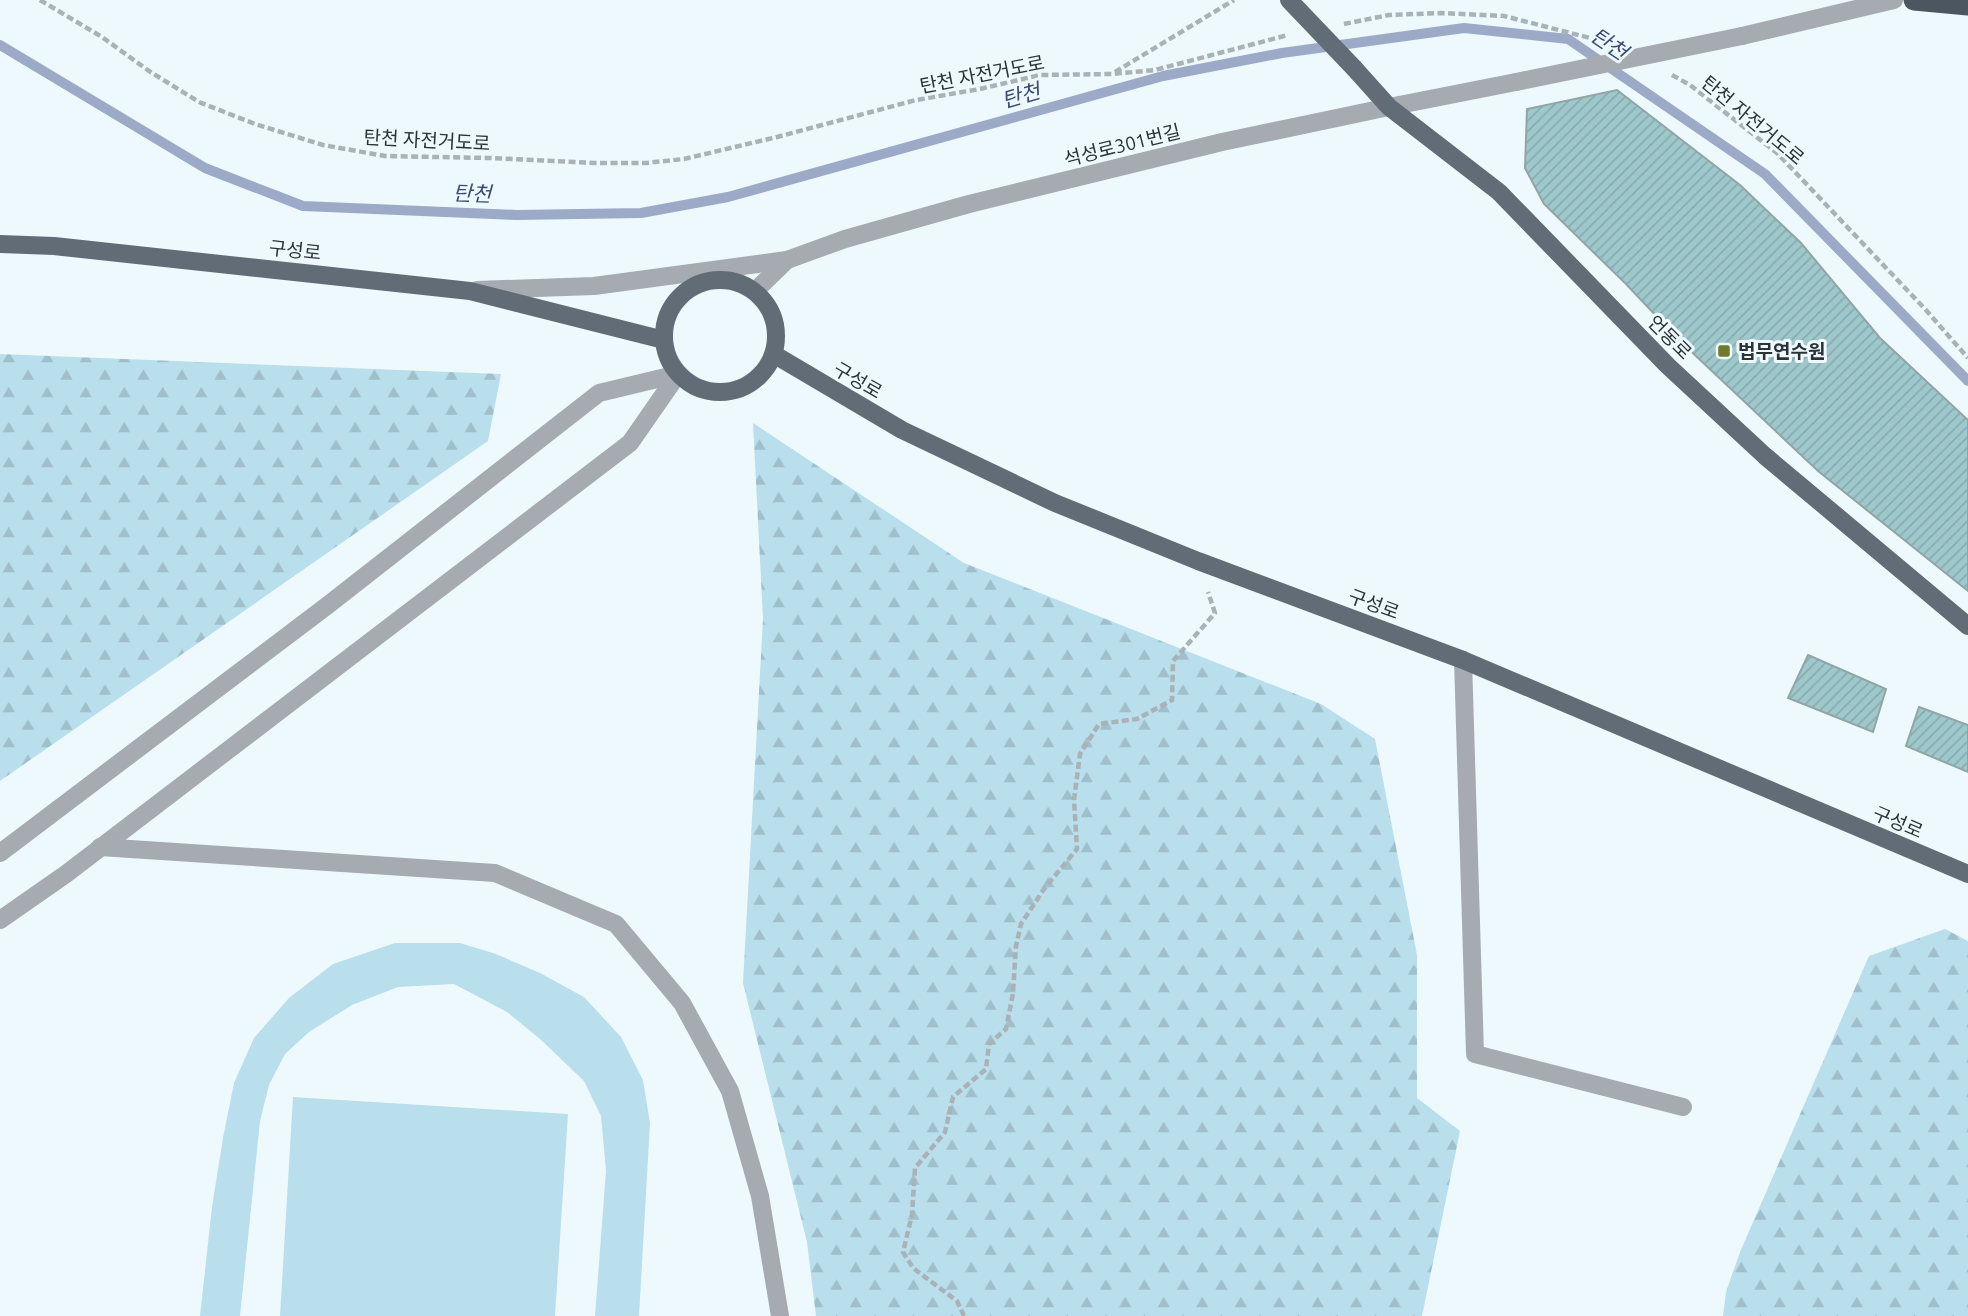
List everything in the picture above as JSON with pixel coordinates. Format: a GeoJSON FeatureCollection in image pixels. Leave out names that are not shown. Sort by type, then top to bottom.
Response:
{"type":"FeatureCollection","features":[{"type":"Feature","properties":{"kind":"highway"},"geometry":{"type":"LineString","coordinates":[[1914,0],[1968,5]]}},
{"type":"Feature","properties":{"kind":"main road","name":"언동로"},"geometry":{"type":"LineString","coordinates":[[1289,0],[1389,107],[1499,192],[1668,366],[1765,456],[1968,626]]}},
{"type":"Feature","properties":{"kind":"main road","name":"구성로"},"geometry":{"type":"LineString","coordinates":[[0,244],[54,246],[470,290],[664,340]]}},
{"type":"Feature","properties":{"kind":"main road"},"geometry":{"type":"LineString","coordinates":[[720,280],[738,282],[755,291],[768,305],[775,322],[777,341],[775,355],[762,375],[747,386],[729,392],[710,392],[693,386],[678,374],[668,358],[664,340],[665,322],[673,305],[685,292],[702,283],[720,280]]}},
{"type":"Feature","properties":{"kind":"main road","name":"구성로"},"geometry":{"type":"LineString","coordinates":[[775,355],[902,430],[1055,503],[1198,561],[1463,660],[1968,874]]}},
{"type":"Feature","properties":{"kind":"street","name":"석성로301번길"},"geometry":{"type":"LineString","coordinates":[[755,291],[787,260],[845,239],[981,201],[1222,142],[1742,36],[1894,0]]}},
{"type":"Feature","properties":{"kind":"street"},"geometry":{"type":"LineString","coordinates":[[470,290],[594,286],[787,260]]}},
{"type":"Feature","properties":{"kind":"street"},"geometry":{"type":"LineString","coordinates":[[0,920],[66,874],[630,443],[678,374]]}},
{"type":"Feature","properties":{"kind":"street"},"geometry":{"type":"LineString","coordinates":[[0,853],[328,605],[598,393],[678,374]]}},
{"type":"Feature","properties":{"kind":"street"},"geometry":{"type":"LineString","coordinates":[[1463,660],[1475,1054],[1683,1107]]}},
{"type":"Feature","properties":{"kind":"street"},"geometry":{"type":"LineString","coordinates":[[100,847],[495,873],[616,924],[682,1003],[730,1091],[760,1196],[780,1316]]}},
{"type":"Feature","properties":{"kind":"path","name":"탄천 자전거도로"},"geometry":{"type":"LineString","coordinates":[[40,0],[102,37],[199,102],[255,124],[323,145],[385,156],[594,163],[646,163],[684,159],[916,100],[1040,75],[1112,74],[1155,70],[1298,33]]}},
{"type":"Feature","properties":{"kind":"path"},"geometry":{"type":"LineString","coordinates":[[1112,74],[1234,0]]}},
{"type":"Feature","properties":{"kind":"path"},"geometry":{"type":"LineString","coordinates":[[1337,25],[1388,15],[1441,13],[1504,16],[1601,42]]}},
{"type":"Feature","properties":{"kind":"path","name":"탄천 자전거도로"},"geometry":{"type":"LineString","coordinates":[[1668,74],[1690,85],[1777,153],[1968,358]]}},
{"type":"Feature","properties":{"kind":"path"},"geometry":{"type":"LineString","coordinates":[[964,1316],[957,1301],[913,1268],[903,1252],[912,1215],[915,1168],[944,1132],[953,1097],[986,1069],[989,1044],[1006,1029],[1021,924],[1044,889],[1077,849],[1074,800],[1080,754],[1099,724],[1137,719],[1172,700],[1173,661],[1215,612],[1198,561]]}},
{"type":"Feature","properties":{"kind":"green space"},"geometry":{"type":"Polygon","coordinates":[[[0,354],[501,374],[488,441],[0,781],[0,354]]]}},
{"type":"Feature","properties":{"kind":"green space"},"geometry":{"type":"Polygon","coordinates":[[[753,423],[964,563],[1321,704],[1375,739],[1417,955],[1417,1098],[1460,1131],[1422,1316],[816,1316],[807,1242],[743,983],[763,619],[753,423]]]}},
{"type":"Feature","properties":{"kind":"green space"},"geometry":{"type":"Polygon","coordinates":[[[1945,929],[1968,941],[1968,1316],[1723,1316],[1726,1292],[1740,1252],[1869,956],[1945,929]]]}},
{"type":"Feature","properties":{"kind":"green space"},"geometry":{"type":"Polygon","coordinates":[[[395,943],[460,943],[496,954],[540,973],[584,997],[621,1037],[643,1080],[650,1123],[639,1316],[595,1316],[606,1171],[601,1116],[584,1081],[507,1012],[454,984],[398,987],[352,1005],[309,1032],[285,1054],[269,1085],[260,1121],[240,1316],[200,1316],[223,1138],[234,1083],[254,1038],[289,998],[333,964],[395,943]]]}},
{"type":"Feature","properties":{"kind":"green space"},"geometry":{"type":"Polygon","coordinates":[[[293,1097],[568,1114],[555,1316],[280,1316],[293,1097]]]}},
{"type":"Feature","properties":{"kind":"building"},"geometry":{"type":"Polygon","coordinates":[[[1617,90],[1740,185],[1801,243],[1880,338],[1968,420],[1968,591],[1818,471],[1680,341],[1544,204],[1525,168],[1527,109],[1617,90]]]}},
{"type":"Feature","properties":{"kind":"building"},"geometry":{"type":"Polygon","coordinates":[[[1808,655],[1886,689],[1873,732],[1788,698],[1808,655]]]}},
{"type":"Feature","properties":{"kind":"building"},"geometry":{"type":"Polygon","coordinates":[[[1919,707],[1968,725],[1968,772],[1906,746],[1919,707]]]}},
{"type":"Feature","properties":{"kind":"waterway","name":"탄천"},"geometry":{"type":"LineString","coordinates":[[0,45],[205,168],[303,206],[517,215],[641,213],[728,197],[1163,76],[1282,53],[1464,28],[1568,39],[1765,174],[1968,381]]}},
{"type":"Feature","properties":{"kind":"place","name":"법무연수원"},"geometry":{"type":"Point","coordinates":[1724,351]}}]}
